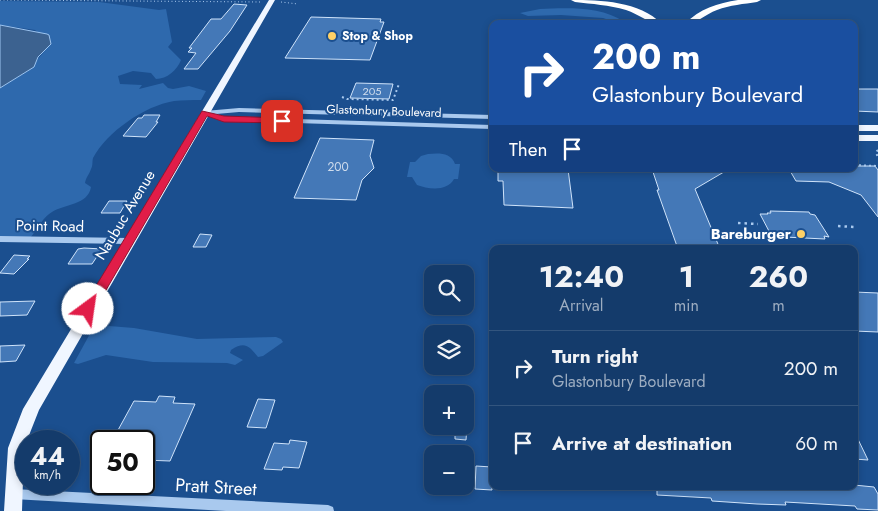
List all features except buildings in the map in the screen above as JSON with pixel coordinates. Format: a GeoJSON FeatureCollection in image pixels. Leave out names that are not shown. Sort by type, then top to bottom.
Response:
{"type":"FeatureCollection","features":[{"type":"Feature","properties":{"kind":"highway"},"geometry":{"type":"LineString","coordinates":[[575,0],[628,9],[652,20]]}},
{"type":"Feature","properties":{"kind":"highway"},"geometry":{"type":"LineString","coordinates":[[694,20],[712,9],[757,0]]}},
{"type":"Feature","properties":{"kind":"main road","name":"Naubuc Avenue"},"geometry":{"type":"LineString","coordinates":[[14,511],[16,448],[31,409],[271,1]]}},
{"type":"Feature","properties":{"kind":"main road"},"geometry":{"type":"LineString","coordinates":[[858,128],[878,128]]}},
{"type":"Feature","properties":{"kind":"main road"},"geometry":{"type":"LineString","coordinates":[[858,138],[878,138]]}},
{"type":"Feature","properties":{"kind":"street","name":"Glastonbury Boulevard"},"geometry":{"type":"LineString","coordinates":[[204,113],[233,110],[489,117]]}},
{"type":"Feature","properties":{"kind":"street","name":"Glastonbury Boulevard"},"geometry":{"type":"LineString","coordinates":[[204,113],[227,119],[489,127]]}},
{"type":"Feature","properties":{"kind":"street"},"geometry":{"type":"LineString","coordinates":[[430,125],[431,116]]}},
{"type":"Feature","properties":{"kind":"street"},"geometry":{"type":"LineString","coordinates":[[450,126],[452,116]]}},
{"type":"Feature","properties":{"kind":"street","name":"Point Road"},"geometry":{"type":"LineString","coordinates":[[0,239],[129,241]]}},
{"type":"Feature","properties":{"kind":"street","name":"Pratt Street"},"geometry":{"type":"LineString","coordinates":[[14,494],[328,511]]}},
{"type":"Feature","properties":{"kind":"path"},"geometry":{"type":"LineString","coordinates":[[0,0],[271,1],[298,4]]}},
{"type":"Feature","properties":{"kind":"path"},"geometry":{"type":"LineString","coordinates":[[342,97],[347,99],[393,100],[399,84]]}},
{"type":"Feature","properties":{"kind":"path"},"geometry":{"type":"LineString","coordinates":[[878,150],[876,152],[878,158]]}},
{"type":"Feature","properties":{"kind":"path"},"geometry":{"type":"LineString","coordinates":[[858,165],[878,166]]}},
{"type":"Feature","properties":{"kind":"path"},"geometry":{"type":"LineString","coordinates":[[738,223],[758,224]]}},
{"type":"Feature","properties":{"kind":"path"},"geometry":{"type":"LineString","coordinates":[[838,226],[855,227]]}},
{"type":"Feature","properties":{"kind":"shaded area"},"geometry":{"type":"Polygon","coordinates":[[[0,1],[99,2],[159,10],[166,9],[172,42],[168,47],[181,60],[179,64],[171,73],[160,79],[156,79],[151,73],[133,71],[118,76],[120,84],[142,85],[139,89],[163,83],[168,88],[173,89],[189,86],[206,91],[201,100],[177,101],[151,108],[117,130],[99,148],[93,158],[92,168],[85,183],[91,187],[89,193],[81,201],[57,209],[49,214],[31,237],[0,237],[0,88],[28,71],[51,43],[35,30],[0,25],[0,1]]]}},
{"type":"Feature","properties":{"kind":"shaded area"},"geometry":{"type":"Polygon","coordinates":[[[572,8],[605,13],[620,20],[561,15],[528,16],[520,13],[540,9],[572,8]]]}},
{"type":"Feature","properties":{"kind":"shaded area"},"geometry":{"type":"Polygon","coordinates":[[[0,25],[47,34],[51,44],[38,57],[34,67],[0,88],[0,25]]]}},
{"type":"Feature","properties":{"kind":"shaded area"},"geometry":{"type":"Polygon","coordinates":[[[444,154],[450,157],[455,164],[460,164],[458,179],[454,179],[442,188],[426,188],[417,185],[412,177],[407,177],[410,162],[415,162],[421,156],[444,154]]]}},
{"type":"Feature","properties":{"kind":"shaded area"},"geometry":{"type":"Polygon","coordinates":[[[109,326],[134,328],[197,339],[276,337],[283,342],[263,356],[258,357],[246,346],[236,347],[230,353],[243,360],[235,365],[227,363],[153,362],[106,355],[78,364],[74,363],[92,330],[109,326]]]}},
{"type":"Feature","properties":{"kind":"place","name":"Stop & Shop"},"geometry":{"type":"Point","coordinates":[332,36]}},
{"type":"Feature","properties":{"kind":"place","name":"Bareburger"},"geometry":{"type":"Point","coordinates":[801,234]}},
{"type":"Feature","properties":{"kind":"route"},"geometry":{"type":"LineString","coordinates":[[88,309],[204,113],[224,119],[282,121]]}}]}
